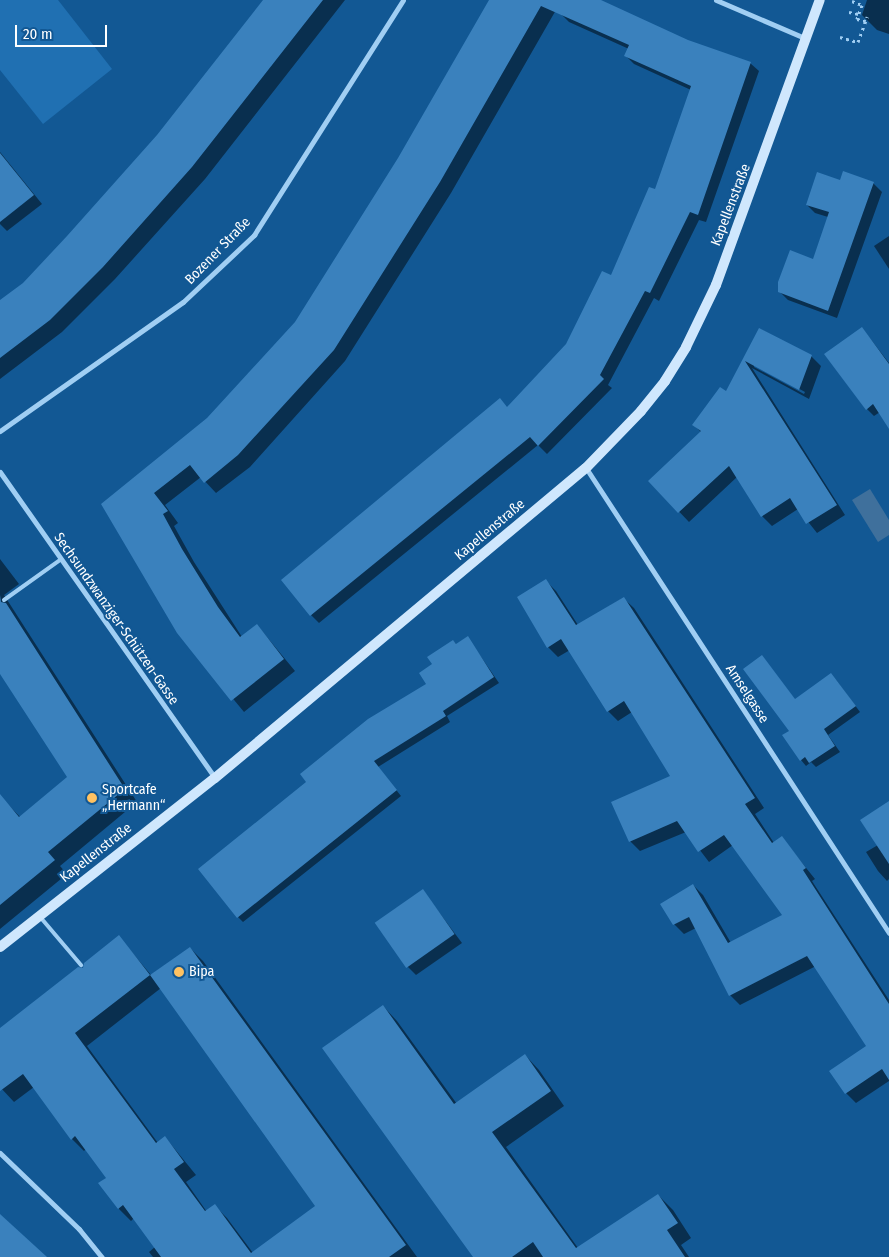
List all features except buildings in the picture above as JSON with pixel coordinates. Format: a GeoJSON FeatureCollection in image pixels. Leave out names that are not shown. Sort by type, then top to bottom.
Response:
{"type":"FeatureCollection","features":[{"type":"Feature","properties":{"kind":"main road","name":"Kapellenstraße"},"geometry":{"type":"LineString","coordinates":[[0,947],[215,778],[586,468],[641,411],[665,381],[686,347],[716,285],[820,0]]}},
{"type":"Feature","properties":{"kind":"street","name":"Bozener Straße"},"geometry":{"type":"LineString","coordinates":[[0,431],[184,302],[254,235],[403,0]]}},
{"type":"Feature","properties":{"kind":"street"},"geometry":{"type":"LineString","coordinates":[[716,0],[807,39]]}},
{"type":"Feature","properties":{"kind":"street","name":"Amselgasse"},"geometry":{"type":"LineString","coordinates":[[586,468],[889,933]]}},
{"type":"Feature","properties":{"kind":"street","name":"Sechsundzwanziger-Schützen-Gasse"},"geometry":{"type":"LineString","coordinates":[[0,472],[215,778]]}},
{"type":"Feature","properties":{"kind":"street"},"geometry":{"type":"LineString","coordinates":[[0,1153],[79,1229],[102,1257]]}},
{"type":"Feature","properties":{"kind":"lane"},"geometry":{"type":"LineString","coordinates":[[4,600],[60,560]]}},
{"type":"Feature","properties":{"kind":"lane"},"geometry":{"type":"LineString","coordinates":[[39,916],[81,965]]}},
{"type":"Feature","properties":{"kind":"path"},"geometry":{"type":"LineString","coordinates":[[840,37],[858,42],[866,19],[858,19],[862,4],[852,2]]}},
{"type":"Feature","properties":{"kind":"path"},"geometry":{"type":"LineString","coordinates":[[849,12],[859,14]]}},
{"type":"Feature","properties":{"kind":"shaded area"},"geometry":{"type":"Polygon","coordinates":[[[0,0],[58,0],[112,69],[43,124],[0,70],[0,0]]]}},
{"type":"Feature","properties":{"kind":"shaded area"},"geometry":{"type":"Polygon","coordinates":[[[870,489],[889,520],[889,535],[878,542],[852,500],[870,489]]]}},
{"type":"Feature","properties":{"kind":"place","name":"Sportcafe „Hermann“"},"geometry":{"type":"Point","coordinates":[92,798]}},
{"type":"Feature","properties":{"kind":"place","name":"Bipa"},"geometry":{"type":"Point","coordinates":[179,972]}}]}
